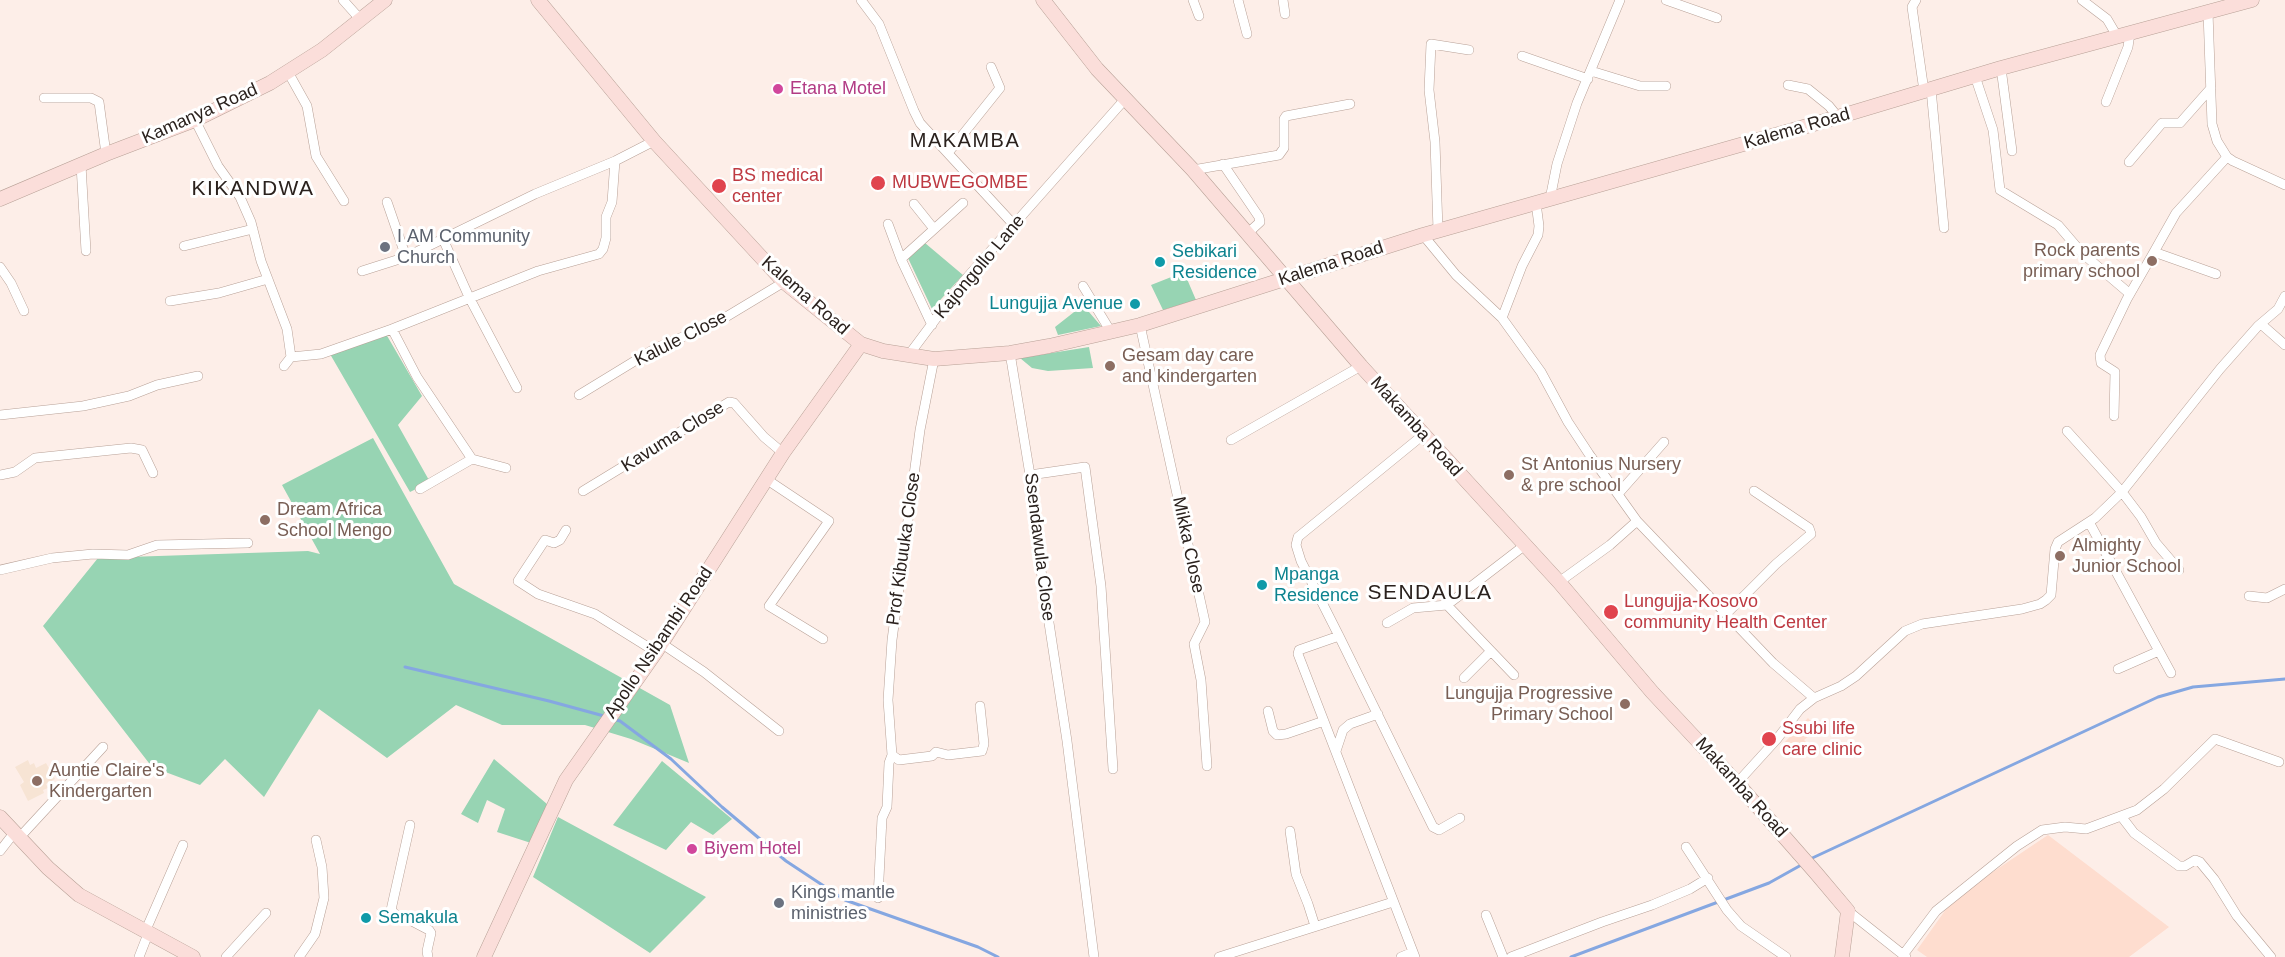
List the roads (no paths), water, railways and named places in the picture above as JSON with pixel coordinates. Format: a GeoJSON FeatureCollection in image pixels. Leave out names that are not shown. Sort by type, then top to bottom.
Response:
{"type":"FeatureCollection","features":[{"type":"Feature","properties":{"kind":"street"},"geometry":{"type":"LineString","coordinates":[[343,0],[360,19]]}},
{"type":"Feature","properties":{"kind":"street","name":"Kamanya Road"},"geometry":{"type":"LineString","coordinates":[[0,199],[106,154],[195,120],[270,83],[322,51],[385,0]]}},
{"type":"Feature","properties":{"kind":"street"},"geometry":{"type":"LineString","coordinates":[[861,0],[879,24],[920,123],[1014,225]]}},
{"type":"Feature","properties":{"kind":"street","name":"Makamba Road"},"geometry":{"type":"LineString","coordinates":[[1043,0],[1097,69],[1193,170],[1361,366],[1559,582],[1652,692],[1737,783],[1848,912]]}},
{"type":"Feature","properties":{"kind":"street"},"geometry":{"type":"LineString","coordinates":[[1193,0],[1199,16]]}},
{"type":"Feature","properties":{"kind":"street"},"geometry":{"type":"LineString","coordinates":[[1238,0],[1247,34]]}},
{"type":"Feature","properties":{"kind":"street"},"geometry":{"type":"LineString","coordinates":[[1283,0],[1285,14]]}},
{"type":"Feature","properties":{"kind":"street"},"geometry":{"type":"LineString","coordinates":[[1502,318],[1522,266],[1538,235],[1543,201],[1566,134],[1620,0]]}},
{"type":"Feature","properties":{"kind":"street"},"geometry":{"type":"LineString","coordinates":[[1666,0],[1717,18]]}},
{"type":"Feature","properties":{"kind":"street"},"geometry":{"type":"LineString","coordinates":[[2082,0],[2124,35],[2128,47],[2106,102]]}},
{"type":"Feature","properties":{"kind":"street","name":"Kalema Road"},"geometry":{"type":"LineString","coordinates":[[540,1],[654,141],[784,282],[861,344],[908,356],[934,359],[1010,353],[1140,325],[1423,235],[1838,117],[2001,68],[2252,0]]}},
{"type":"Feature","properties":{"kind":"street"},"geometry":{"type":"LineString","coordinates":[[1913,2],[1928,90],[1944,228]]}},
{"type":"Feature","properties":{"kind":"street"},"geometry":{"type":"LineString","coordinates":[[2208,12],[2214,131],[2227,157],[2247,169],[2285,185]]}},
{"type":"Feature","properties":{"kind":"street"},"geometry":{"type":"LineString","coordinates":[[1438,231],[1434,123],[1429,90],[1431,44],[1469,50]]}},
{"type":"Feature","properties":{"kind":"street"},"geometry":{"type":"LineString","coordinates":[[1522,56],[1589,75],[1640,86],[1666,86]]}},
{"type":"Feature","properties":{"kind":"street"},"geometry":{"type":"LineString","coordinates":[[948,153],[1000,88],[992,67]]}},
{"type":"Feature","properties":{"kind":"street"},"geometry":{"type":"LineString","coordinates":[[2001,68],[2012,151]]}},
{"type":"Feature","properties":{"kind":"street"},"geometry":{"type":"LineString","coordinates":[[288,72],[307,106],[316,156],[344,201]]}},
{"type":"Feature","properties":{"kind":"street"},"geometry":{"type":"LineString","coordinates":[[1975,76],[1993,130],[2000,190],[2058,225],[2082,254],[2130,294]]}},
{"type":"Feature","properties":{"kind":"street"},"geometry":{"type":"LineString","coordinates":[[1788,85],[1808,89],[1829,106],[1838,117]]}},
{"type":"Feature","properties":{"kind":"street"},"geometry":{"type":"LineString","coordinates":[[2129,162],[2159,126],[2164,123],[2180,123],[2211,88]]}},
{"type":"Feature","properties":{"kind":"street"},"geometry":{"type":"LineString","coordinates":[[44,98],[92,99],[99,102],[106,154]]}},
{"type":"Feature","properties":{"kind":"street","name":"Kajongollo Lane"},"geometry":{"type":"LineString","coordinates":[[908,356],[964,281],[1126,98]]}},
{"type":"Feature","properties":{"kind":"street"},"geometry":{"type":"LineString","coordinates":[[1193,170],[1280,155],[1284,148],[1284,119],[1286,116],[1350,104]]}},
{"type":"Feature","properties":{"kind":"street"},"geometry":{"type":"LineString","coordinates":[[195,120],[219,166],[240,197],[253,229],[268,279],[287,329],[291,357],[284,366]]}},
{"type":"Feature","properties":{"kind":"street"},"geometry":{"type":"LineString","coordinates":[[362,272],[406,257],[535,194],[615,161],[654,141]]}},
{"type":"Feature","properties":{"kind":"street"},"geometry":{"type":"LineString","coordinates":[[2114,416],[2115,372],[2101,363],[2100,357],[2130,294],[2176,213],[2227,157]]}},
{"type":"Feature","properties":{"kind":"street"},"geometry":{"type":"LineString","coordinates":[[291,357],[321,354],[392,329],[538,271],[598,254],[603,249],[606,238],[606,217],[612,202],[615,161]]}},
{"type":"Feature","properties":{"kind":"street"},"geometry":{"type":"LineString","coordinates":[[1223,164],[1259,217],[1260,222],[1248,233]]}},
{"type":"Feature","properties":{"kind":"street"},"geometry":{"type":"LineString","coordinates":[[81,165],[86,251]]}},
{"type":"Feature","properties":{"kind":"street"},"geometry":{"type":"LineString","coordinates":[[387,202],[406,257]]}},
{"type":"Feature","properties":{"kind":"street"},"geometry":{"type":"LineString","coordinates":[[901,259],[963,203]]}},
{"type":"Feature","properties":{"kind":"street"},"geometry":{"type":"LineString","coordinates":[[914,204],[934,229]]}},
{"type":"Feature","properties":{"kind":"street"},"geometry":{"type":"LineString","coordinates":[[888,224],[901,259],[932,324]]}},
{"type":"Feature","properties":{"kind":"street"},"geometry":{"type":"LineString","coordinates":[[184,246],[253,229]]}},
{"type":"Feature","properties":{"kind":"street"},"geometry":{"type":"LineString","coordinates":[[1423,235],[1456,275],[1502,318],[1541,372],[1568,422],[1637,521],[1773,663],[1814,698]]}},
{"type":"Feature","properties":{"kind":"street"},"geometry":{"type":"LineString","coordinates":[[443,239],[469,297],[517,388]]}},
{"type":"Feature","properties":{"kind":"street"},"geometry":{"type":"LineString","coordinates":[[2154,252],[2216,274]]}},
{"type":"Feature","properties":{"kind":"street"},"geometry":{"type":"LineString","coordinates":[[0,267],[12,283],[24,311]]}},
{"type":"Feature","properties":{"kind":"street"},"geometry":{"type":"LineString","coordinates":[[170,301],[219,293],[268,279]]}},
{"type":"Feature","properties":{"kind":"street","name":"Kalule Close"},"geometry":{"type":"LineString","coordinates":[[579,395],[656,348],[716,323],[784,282]]}},
{"type":"Feature","properties":{"kind":"street"},"geometry":{"type":"LineString","coordinates":[[1083,286],[1111,332]]}},
{"type":"Feature","properties":{"kind":"street"},"geometry":{"type":"LineString","coordinates":[[1737,783],[1777,739],[1800,709],[1814,698],[1841,686],[1856,676],[1905,631],[1914,626],[2022,609],[2040,604],[2051,595],[2055,546],[2058,542],[2089,522],[2122,492],[2220,369],[2278,309],[2285,296]]}},
{"type":"Feature","properties":{"kind":"street"},"geometry":{"type":"LineString","coordinates":[[2261,324],[2285,345]]}},
{"type":"Feature","properties":{"kind":"street","name":"Mikka Close"},"geometry":{"type":"LineString","coordinates":[[1140,325],[1205,622],[1194,644],[1201,680],[1207,766]]}},
{"type":"Feature","properties":{"kind":"street"},"geometry":{"type":"LineString","coordinates":[[392,329],[417,377],[472,459],[506,468]]}},
{"type":"Feature","properties":{"kind":"street","name":"Apollo Nsibambi Road"},"geometry":{"type":"LineString","coordinates":[[484,957],[566,780],[659,648],[783,453],[861,344]]}},
{"type":"Feature","properties":{"kind":"street","name":"Ssendawula Close"},"geometry":{"type":"LineString","coordinates":[[1010,353],[1030,475],[1037,544],[1094,957]]}},
{"type":"Feature","properties":{"kind":"street","name":"Prof Kibuuka Close"},"geometry":{"type":"LineString","coordinates":[[878,898],[882,818],[887,807],[889,763],[892,755],[888,700],[891,640],[920,430],[934,359]]}},
{"type":"Feature","properties":{"kind":"street"},"geometry":{"type":"LineString","coordinates":[[1231,440],[1361,366]]}},
{"type":"Feature","properties":{"kind":"street"},"geometry":{"type":"LineString","coordinates":[[0,415],[83,406],[129,396],[157,385],[198,376]]}},
{"type":"Feature","properties":{"kind":"street","name":"Kavuma Close"},"geometry":{"type":"LineString","coordinates":[[583,491],[726,402],[734,403],[783,453]]}},
{"type":"Feature","properties":{"kind":"street"},"geometry":{"type":"LineString","coordinates":[[2067,431],[2122,492],[2156,543],[2179,570]]}},
{"type":"Feature","properties":{"kind":"street"},"geometry":{"type":"LineString","coordinates":[[1423,435],[1296,540],[1296,550],[1433,827],[1439,830],[1460,818]]}},
{"type":"Feature","properties":{"kind":"street"},"geometry":{"type":"LineString","coordinates":[[1618,494],[1664,442]]}},
{"type":"Feature","properties":{"kind":"street"},"geometry":{"type":"LineString","coordinates":[[0,475],[15,472],[35,458],[130,448],[142,450],[153,473]]}},
{"type":"Feature","properties":{"kind":"street"},"geometry":{"type":"LineString","coordinates":[[420,489],[472,459]]}},
{"type":"Feature","properties":{"kind":"street"},"geometry":{"type":"LineString","coordinates":[[1030,475],[1085,467],[1101,586],[1113,769]]}},
{"type":"Feature","properties":{"kind":"street"},"geometry":{"type":"LineString","coordinates":[[766,479],[829,521],[768,606],[823,639]]}},
{"type":"Feature","properties":{"kind":"street"},"geometry":{"type":"LineString","coordinates":[[1727,613],[1776,564],[1812,534],[1809,528],[1754,491]]}},
{"type":"Feature","properties":{"kind":"street"},"geometry":{"type":"LineString","coordinates":[[1559,582],[1610,545],[1637,521]]}},
{"type":"Feature","properties":{"kind":"street"},"geometry":{"type":"LineString","coordinates":[[2089,522],[2171,673]]}},
{"type":"Feature","properties":{"kind":"street"},"geometry":{"type":"LineString","coordinates":[[566,530],[560,540],[554,543],[545,540],[518,581],[538,594],[595,614],[704,672],[779,731]]}},
{"type":"Feature","properties":{"kind":"street"},"geometry":{"type":"LineString","coordinates":[[0,570],[52,558],[93,554],[129,555],[157,545],[248,543]]}},
{"type":"Feature","properties":{"kind":"street"},"geometry":{"type":"LineString","coordinates":[[1387,623],[1413,608],[1447,605],[1525,544]]}},
{"type":"Feature","properties":{"kind":"street"},"geometry":{"type":"LineString","coordinates":[[2249,596],[2267,598],[2285,589]]}},
{"type":"Feature","properties":{"kind":"street"},"geometry":{"type":"LineString","coordinates":[[1447,605],[1514,675]]}},
{"type":"Feature","properties":{"kind":"street"},"geometry":{"type":"LineString","coordinates":[[1339,636],[1298,652],[1414,954],[1401,957]]}},
{"type":"Feature","properties":{"kind":"street"},"geometry":{"type":"LineString","coordinates":[[1464,678],[1491,651]]}},
{"type":"Feature","properties":{"kind":"street"},"geometry":{"type":"LineString","coordinates":[[2118,669],[2159,651]]}},
{"type":"Feature","properties":{"kind":"street"},"geometry":{"type":"LineString","coordinates":[[892,755],[899,759],[932,756],[936,752],[948,755],[982,751],[984,744],[980,706]]}},
{"type":"Feature","properties":{"kind":"street"},"geometry":{"type":"LineString","coordinates":[[1268,711],[1273,731],[1277,735],[1324,721]]}},
{"type":"Feature","properties":{"kind":"street"},"geometry":{"type":"LineString","coordinates":[[1336,752],[1343,730],[1350,724],[1378,714]]}},
{"type":"Feature","properties":{"kind":"street"},"geometry":{"type":"LineString","coordinates":[[1848,912],[1905,956],[1936,911],[1989,867],[2038,832],[2065,827],[2086,829],[2148,803],[2215,739],[2279,762]]}},
{"type":"Feature","properties":{"kind":"street"},"geometry":{"type":"LineString","coordinates":[[0,851],[103,747]]}},
{"type":"Feature","properties":{"kind":"street"},"geometry":{"type":"LineString","coordinates":[[2121,816],[2134,833],[2179,866],[2185,866],[2195,860],[2200,862],[2214,879],[2237,916],[2271,957]]}},
{"type":"Feature","properties":{"kind":"street"},"geometry":{"type":"LineString","coordinates":[[0,817],[64,883],[79,895],[193,957]]}},
{"type":"Feature","properties":{"kind":"street"},"geometry":{"type":"LineString","coordinates":[[410,825],[392,910],[396,915],[429,930],[431,933],[428,957]]}},
{"type":"Feature","properties":{"kind":"street"},"geometry":{"type":"LineString","coordinates":[[1290,831],[1296,874],[1315,926]]}},
{"type":"Feature","properties":{"kind":"street"},"geometry":{"type":"LineString","coordinates":[[299,957],[315,934],[324,898],[322,867],[316,840]]}},
{"type":"Feature","properties":{"kind":"street"},"geometry":{"type":"LineString","coordinates":[[139,957],[183,845]]}},
{"type":"Feature","properties":{"kind":"street"},"geometry":{"type":"LineString","coordinates":[[1686,847],[1727,910],[1741,926],[1786,957]]}},
{"type":"Feature","properties":{"kind":"street"},"geometry":{"type":"LineString","coordinates":[[1511,957],[1652,905],[1690,889],[1708,878]]}},
{"type":"Feature","properties":{"kind":"street"},"geometry":{"type":"LineString","coordinates":[[1219,957],[1393,902]]}},
{"type":"Feature","properties":{"kind":"street"},"geometry":{"type":"LineString","coordinates":[[1842,957],[1848,912]]}},
{"type":"Feature","properties":{"kind":"street"},"geometry":{"type":"LineString","coordinates":[[226,957],[266,913]]}},
{"type":"Feature","properties":{"kind":"street"},"geometry":{"type":"LineString","coordinates":[[1486,915],[1503,957]]}},
{"type":"Feature","properties":{"kind":"waterway"},"geometry":{"type":"LineString","coordinates":[[405,667],[604,716]]}},
{"type":"Feature","properties":{"kind":"waterway"},"geometry":{"type":"LineString","coordinates":[[1808,860],[2158,697],[2193,687],[2285,679]]}},
{"type":"Feature","properties":{"kind":"waterway"},"geometry":{"type":"LineString","coordinates":[[613,719],[620,721],[671,759],[722,807],[786,861],[845,900],[978,947],[998,957]]}},
{"type":"Feature","properties":{"kind":"waterway"},"geometry":{"type":"LineString","coordinates":[[1571,957],[1769,883],[1803,864]]}},
{"type":"Feature","properties":{"kind":"place","name":"Etana Motel"},"geometry":{"type":"Point","coordinates":[778,89]}},
{"type":"Feature","properties":{"kind":"place","name":"MUBWEGOMBE"},"geometry":{"type":"Point","coordinates":[878,183]}},
{"type":"Feature","properties":{"kind":"place","name":"BS medical center"},"geometry":{"type":"Point","coordinates":[719,186]}},
{"type":"Feature","properties":{"kind":"place","name":"I AM Community Church"},"geometry":{"type":"Point","coordinates":[385,247]}},
{"type":"Feature","properties":{"kind":"place","name":"Rock parents primary school"},"geometry":{"type":"Point","coordinates":[2152,261]}},
{"type":"Feature","properties":{"kind":"place","name":"Sebikari Residence"},"geometry":{"type":"Point","coordinates":[1160,262]}},
{"type":"Feature","properties":{"kind":"place","name":"Lungujja Avenue"},"geometry":{"type":"Point","coordinates":[1135,304]}},
{"type":"Feature","properties":{"kind":"place","name":"Gesam day care and kindergarten"},"geometry":{"type":"Point","coordinates":[1110,366]}},
{"type":"Feature","properties":{"kind":"place","name":"St Antonius Nursery & pre school"},"geometry":{"type":"Point","coordinates":[1509,475]}},
{"type":"Feature","properties":{"kind":"place","name":"Dream Africa School Mengo"},"geometry":{"type":"Point","coordinates":[265,520]}},
{"type":"Feature","properties":{"kind":"place","name":"Almighty Junior School"},"geometry":{"type":"Point","coordinates":[2060,556]}},
{"type":"Feature","properties":{"kind":"place","name":"Mpanga Residence"},"geometry":{"type":"Point","coordinates":[1262,585]}},
{"type":"Feature","properties":{"kind":"place","name":"Lungujja-Kosovo community Health Center"},"geometry":{"type":"Point","coordinates":[1611,612]}},
{"type":"Feature","properties":{"kind":"place","name":"Lungujja Progressive Primary School"},"geometry":{"type":"Point","coordinates":[1625,704]}},
{"type":"Feature","properties":{"kind":"place","name":"Ssubi life care clinic"},"geometry":{"type":"Point","coordinates":[1769,739]}},
{"type":"Feature","properties":{"kind":"place","name":"Auntie Claire's Kindergarten"},"geometry":{"type":"Point","coordinates":[37,781]}},
{"type":"Feature","properties":{"kind":"place","name":"Biyem Hotel"},"geometry":{"type":"Point","coordinates":[692,849]}},
{"type":"Feature","properties":{"kind":"place","name":"Kings mantle ministries"},"geometry":{"type":"Point","coordinates":[779,903]}},
{"type":"Feature","properties":{"kind":"place","name":"Semakula"},"geometry":{"type":"Point","coordinates":[366,918]}},
{"type":"Feature","properties":{"kind":"district","name":"MAKAMBA"},"geometry":{"type":"Point","coordinates":[965,141]}},
{"type":"Feature","properties":{"kind":"district","name":"KIKANDWA"},"geometry":{"type":"Point","coordinates":[253,189]}},
{"type":"Feature","properties":{"kind":"district","name":"SENDAULA"},"geometry":{"type":"Point","coordinates":[1430,593]}}]}
